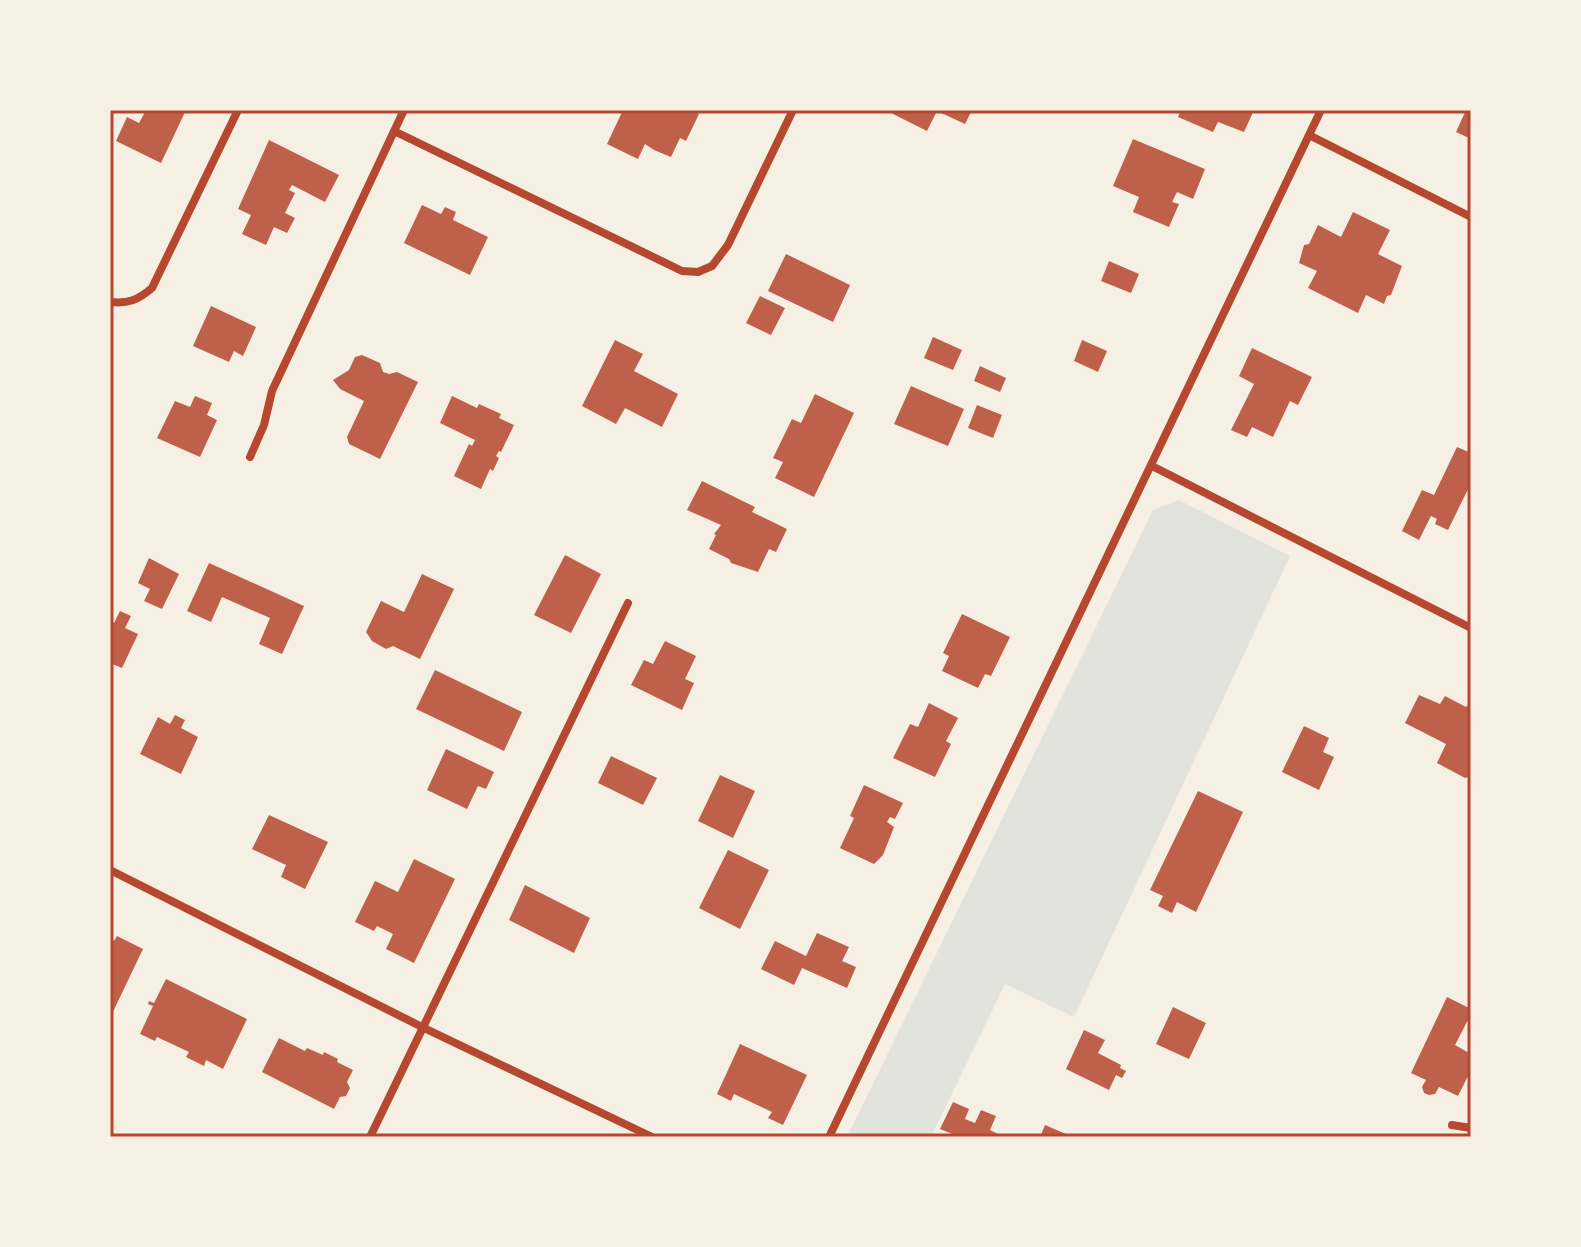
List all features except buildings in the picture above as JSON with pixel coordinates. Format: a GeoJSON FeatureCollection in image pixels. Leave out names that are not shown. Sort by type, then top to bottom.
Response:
{"type":"FeatureCollection","features":[{"type":"Feature","properties":{"kind":"street"},"geometry":{"type":"LineString","coordinates":[[110,302],[124,304],[140,299],[152,288],[238,110]]}},
{"type":"Feature","properties":{"kind":"street"},"geometry":{"type":"LineString","coordinates":[[250,457],[264,425],[272,391],[404,110]]}},
{"type":"Feature","properties":{"kind":"street"},"geometry":{"type":"LineString","coordinates":[[394,131],[682,271],[698,272],[712,266],[728,245],[793,110]]}},
{"type":"Feature","properties":{"kind":"street"},"geometry":{"type":"LineString","coordinates":[[829,1137],[1321,110]]}},
{"type":"Feature","properties":{"kind":"street"},"geometry":{"type":"LineString","coordinates":[[1309,135],[1471,217]]}},
{"type":"Feature","properties":{"kind":"street"},"geometry":{"type":"LineString","coordinates":[[1152,466],[1471,628]]}},
{"type":"Feature","properties":{"kind":"street"},"geometry":{"type":"LineString","coordinates":[[370,1137],[628,603]]}},
{"type":"Feature","properties":{"kind":"street"},"geometry":{"type":"LineString","coordinates":[[110,870],[424,1028],[652,1137]]}},
{"type":"Feature","properties":{"kind":"street"},"geometry":{"type":"LineString","coordinates":[[1452,1125],[1471,1128]]}},
{"type":"Feature","properties":{"kind":"shaded area"},"geometry":{"type":"Polygon","coordinates":[[[1179,500],[1290,556],[1074,1017],[1005,984],[931,1137],[847,1137],[1153,510],[1179,500]]]}}]}
